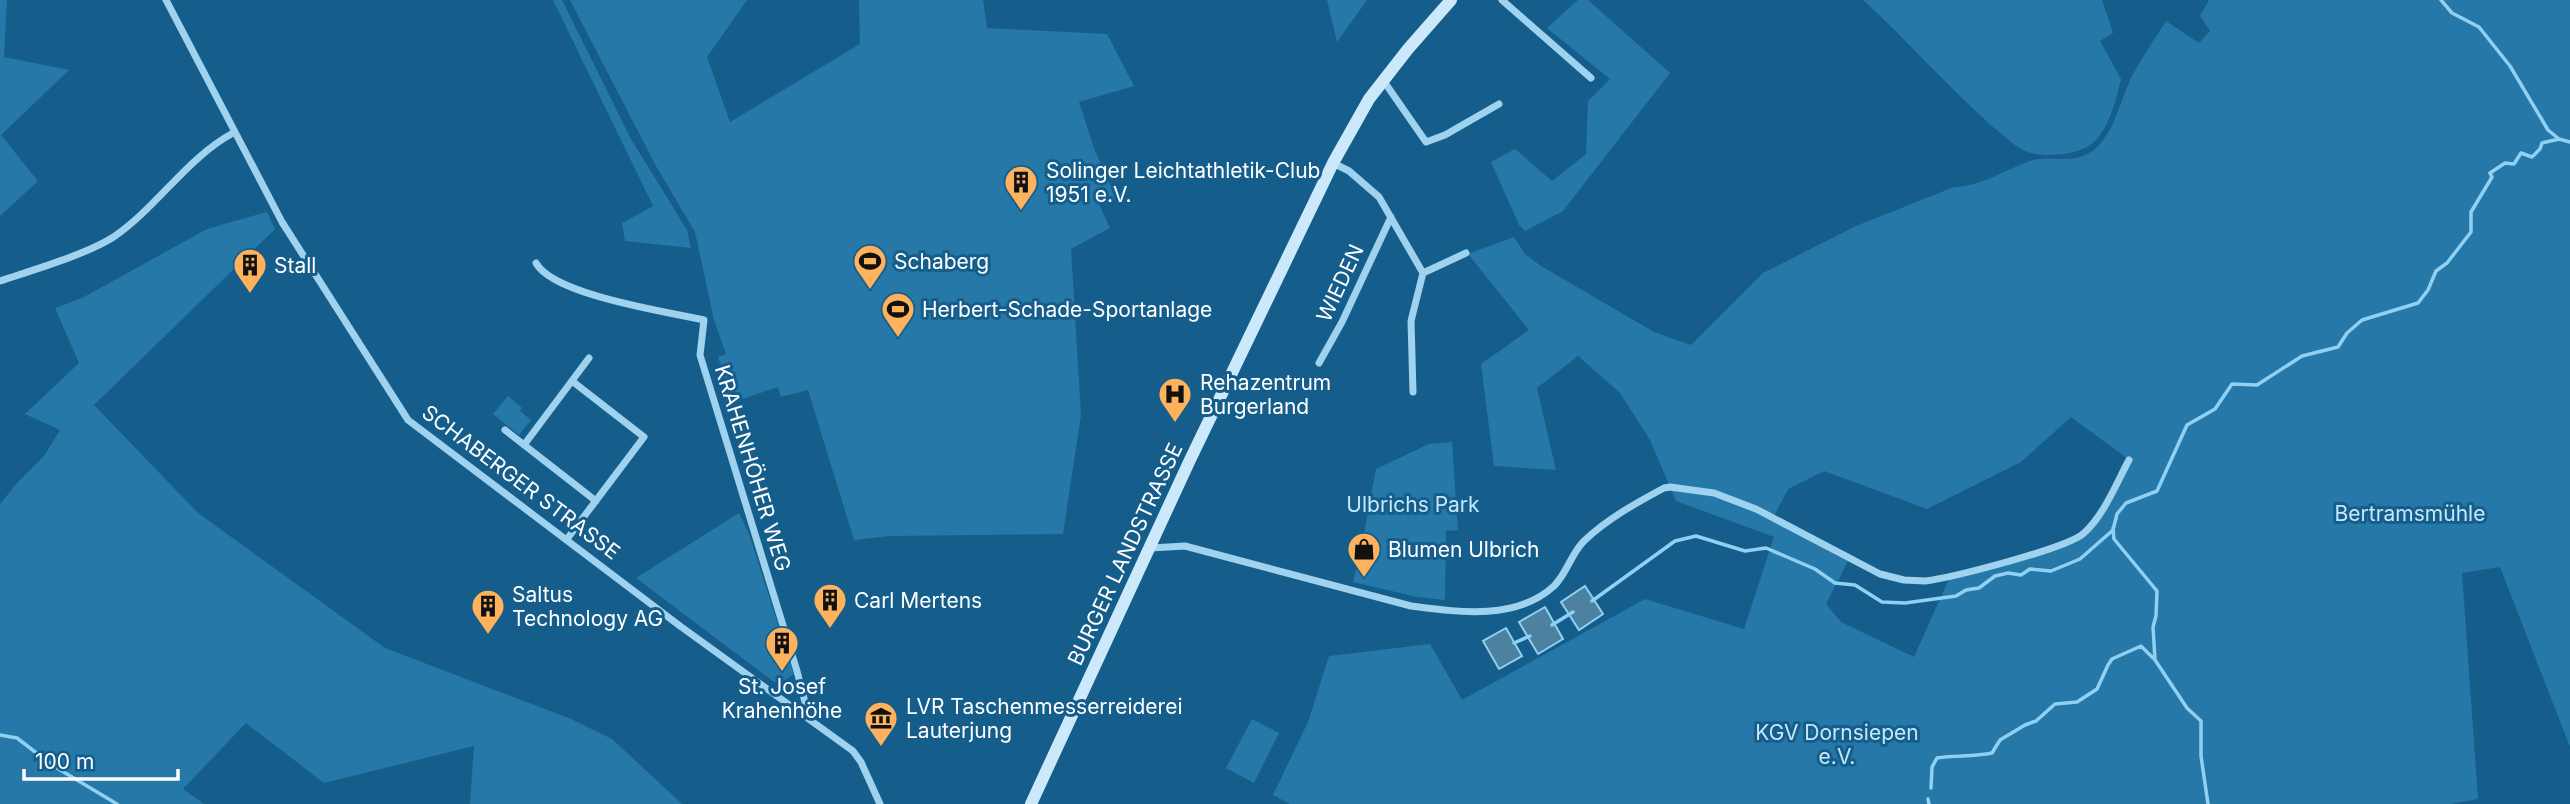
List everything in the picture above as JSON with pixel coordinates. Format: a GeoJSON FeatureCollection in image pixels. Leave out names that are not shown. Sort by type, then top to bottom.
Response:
{"type":"FeatureCollection","features":[{"type":"Feature","properties":{"kind":"main road","name":"BURGER LANDSTRASSE"},"geometry":{"type":"LineString","coordinates":[[1031,804],[1189,462],[1358,115],[1383,80],[1451,0]]}},
{"type":"Feature","properties":{"kind":"street","name":"SCHABERGER STRASSE"},"geometry":{"type":"LineString","coordinates":[[166,0],[233,133],[282,222],[408,420],[680,626],[858,756],[880,804]]}},
{"type":"Feature","properties":{"kind":"street"},"geometry":{"type":"LineString","coordinates":[[1502,0],[1591,78]]}},
{"type":"Feature","properties":{"kind":"street"},"geometry":{"type":"LineString","coordinates":[[1383,80],[1426,142],[1445,135],[1499,104]]}},
{"type":"Feature","properties":{"kind":"street"},"geometry":{"type":"LineString","coordinates":[[0,281],[94,247],[115,236],[211,147],[233,133]]}},
{"type":"Feature","properties":{"kind":"street"},"geometry":{"type":"LineString","coordinates":[[1333,163],[1349,171],[1380,197],[1423,273],[1411,321],[1413,392]]}},
{"type":"Feature","properties":{"kind":"street","name":"WIEDEN"},"geometry":{"type":"LineString","coordinates":[[1319,363],[1342,322],[1391,217]]}},
{"type":"Feature","properties":{"kind":"street"},"geometry":{"type":"LineString","coordinates":[[1423,273],[1466,253]]}},
{"type":"Feature","properties":{"kind":"street","name":"KRAHENHÖHER WEG"},"geometry":{"type":"LineString","coordinates":[[536,263],[547,275],[574,288],[621,302],[704,320],[700,355],[809,718]]}},
{"type":"Feature","properties":{"kind":"street"},"geometry":{"type":"LineString","coordinates":[[524,445],[589,358]]}},
{"type":"Feature","properties":{"kind":"street"},"geometry":{"type":"LineString","coordinates":[[567,539],[644,438],[572,381]]}},
{"type":"Feature","properties":{"kind":"street"},"geometry":{"type":"LineString","coordinates":[[505,430],[596,501]]}},
{"type":"Feature","properties":{"kind":"street"},"geometry":{"type":"LineString","coordinates":[[1151,548],[1185,546],[1410,606],[1490,611],[1514,607],[1537,598],[1556,584],[1585,540],[1619,513],[1670,487],[1714,493],[1756,509],[1880,574],[1909,581],[1925,581],[2058,546],[2080,537],[2094,524],[2129,460]]}},
{"type":"Feature","properties":{"kind":"green space"},"geometry":{"type":"Polygon","coordinates":[[[0,0],[7,0],[4,57],[69,70],[1,135],[38,181],[0,216],[0,0]]]}},
{"type":"Feature","properties":{"kind":"green space"},"geometry":{"type":"Polygon","coordinates":[[[553,0],[562,0],[631,139],[687,230],[691,248],[625,241],[622,223],[653,206],[553,0]]]}},
{"type":"Feature","properties":{"kind":"green space"},"geometry":{"type":"Polygon","coordinates":[[[570,0],[747,0],[707,57],[730,122],[860,44],[859,0],[983,0],[987,28],[1107,34],[1134,86],[1079,102],[1095,151],[1117,199],[1098,202],[1110,228],[1071,249],[1081,415],[1063,534],[890,536],[854,540],[808,390],[781,397],[778,387],[733,402],[718,357],[726,354],[714,320],[695,232],[656,166],[570,0]]]}},
{"type":"Feature","properties":{"kind":"green space"},"geometry":{"type":"Polygon","coordinates":[[[1327,0],[1367,0],[1337,42],[1327,0]]]}},
{"type":"Feature","properties":{"kind":"green space"},"geometry":{"type":"Polygon","coordinates":[[[1578,0],[1588,0],[1670,73],[1563,211],[1525,231],[1519,225],[1491,162],[1515,149],[1552,181],[1586,154],[1588,101],[1610,79],[1547,28],[1578,0]]]}},
{"type":"Feature","properties":{"kind":"green space"},"geometry":{"type":"Polygon","coordinates":[[[1863,0],[2102,0],[2113,33],[2100,41],[2121,79],[2112,112],[2104,129],[2094,142],[2080,150],[2043,155],[2023,150],[1976,112],[1863,0]]]}},
{"type":"Feature","properties":{"kind":"green space"},"geometry":{"type":"Polygon","coordinates":[[[2209,0],[2570,0],[2570,747],[2500,567],[2462,573],[2478,799],[2451,804],[1290,804],[1273,795],[1308,722],[1329,656],[1430,644],[1462,700],[1645,599],[1744,629],[1774,537],[1676,501],[1650,440],[1620,393],[1578,356],[1537,388],[1556,470],[1494,466],[1481,364],[1529,330],[1468,254],[1514,237],[1525,254],[1541,266],[1654,332],[1691,345],[1763,273],[1856,226],[1954,187],[1984,181],[2030,161],[2076,158],[2093,150],[2108,132],[2132,76],[2166,21],[2199,43],[2210,31],[2200,16],[2209,0]],[[2071,417],[2021,462],[1927,509],[1824,471],[1788,489],[1772,520],[1848,561],[1826,604],[1841,622],[1914,657],[1949,579],[2071,545],[2082,539],[2100,520],[2132,462],[2071,417]]]}},
{"type":"Feature","properties":{"kind":"green space"},"geometry":{"type":"Polygon","coordinates":[[[267,212],[275,229],[94,405],[198,513],[385,648],[571,719],[612,739],[682,804],[470,804],[474,746],[324,783],[246,723],[183,789],[204,804],[0,804],[0,504],[44,456],[60,430],[25,414],[79,363],[55,308],[82,298],[207,229],[267,212]]]}},
{"type":"Feature","properties":{"kind":"green space"},"geometry":{"type":"Polygon","coordinates":[[[508,396],[531,420],[519,435],[493,414],[508,396]]]}},
{"type":"Feature","properties":{"kind":"green space","name":"Ulbrichs Park"},"geometry":{"type":"Polygon","coordinates":[[[1452,442],[1458,530],[1446,531],[1445,600],[1417,597],[1353,582],[1376,469],[1429,444],[1452,442]]]}},
{"type":"Feature","properties":{"kind":"green space"},"geometry":{"type":"Polygon","coordinates":[[[739,513],[749,534],[794,674],[778,685],[636,578],[739,513]]]}},
{"type":"Feature","properties":{"kind":"green space"},"geometry":{"type":"Polygon","coordinates":[[[1252,719],[1279,733],[1254,783],[1226,768],[1252,719]]]}},
{"type":"Feature","properties":{"kind":"shaded area"},"geometry":{"type":"Polygon","coordinates":[[[1585,586],[1603,614],[1579,630],[1561,602],[1585,586]]]}},
{"type":"Feature","properties":{"kind":"shaded area"},"geometry":{"type":"Polygon","coordinates":[[[1545,607],[1563,639],[1538,654],[1519,622],[1545,607]]]}},
{"type":"Feature","properties":{"kind":"shaded area"},"geometry":{"type":"Polygon","coordinates":[[[1506,628],[1522,656],[1499,669],[1483,641],[1506,628]]]}},
{"type":"Feature","properties":{"kind":"waterway"},"geometry":{"type":"LineString","coordinates":[[2441,0],[2452,13],[2479,27],[2510,66],[2548,130],[2559,139]]}},
{"type":"Feature","properties":{"kind":"waterway"},"geometry":{"type":"LineString","coordinates":[[1592,601],[1675,541],[1696,536],[1745,551],[1766,548],[1815,569],[1835,583],[1855,585],[1882,602],[1905,603],[1956,596],[1966,590],[1979,588],[1995,576],[2008,573],[2021,575],[2030,569],[2051,571],[2080,559],[2113,530],[2117,514],[2126,503],[2157,491],[2187,425],[2215,409],[2232,384],[2257,385],[2302,356],[2338,347],[2347,333],[2362,320],[2418,303],[2428,290],[2436,271],[2447,263],[2471,232],[2471,212],[2492,177],[2490,173],[2505,163],[2514,164],[2521,153],[2532,157],[2542,143],[2559,139],[2570,142]]}},
{"type":"Feature","properties":{"kind":"waterway"},"geometry":{"type":"LineString","coordinates":[[2113,528],[2114,539],[2157,591],[2153,627],[2155,660],[2187,708],[2201,721],[2201,756],[2208,804]]}},
{"type":"Feature","properties":{"kind":"waterway"},"geometry":{"type":"LineString","coordinates":[[1552,625],[1573,612]]}},
{"type":"Feature","properties":{"kind":"waterway"},"geometry":{"type":"LineString","coordinates":[[1514,643],[1530,636]]}},
{"type":"Feature","properties":{"kind":"waterway"},"geometry":{"type":"LineString","coordinates":[[1931,788],[1932,767],[1937,758],[1992,753],[2000,740],[2036,721],[2055,704],[2077,702],[2097,689],[2112,659],[2141,646],[2153,658]]}},
{"type":"Feature","properties":{"kind":"waterway"},"geometry":{"type":"LineString","coordinates":[[0,735],[17,738],[52,765],[117,804]]}},
{"type":"Feature","properties":{"kind":"waterway"},"geometry":{"type":"LineString","coordinates":[[1928,799],[1929,804]]}},
{"type":"Feature","properties":{"kind":"place","name":"Solinger Leichtathletik-Club 1951 e.V."},"geometry":{"type":"Point","coordinates":[1021,212]}},
{"type":"Feature","properties":{"kind":"place","name":"Schaberg"},"geometry":{"type":"Point","coordinates":[870,291]}},
{"type":"Feature","properties":{"kind":"place","name":"Stall"},"geometry":{"type":"Point","coordinates":[250,295]}},
{"type":"Feature","properties":{"kind":"place","name":"Herbert-Schade-Sportanlage"},"geometry":{"type":"Point","coordinates":[898,339]}},
{"type":"Feature","properties":{"kind":"place","name":"Rehazentrum Burgerland"},"geometry":{"type":"Point","coordinates":[1175,424]}},
{"type":"Feature","properties":{"kind":"place","name":"Blumen Ulbrich"},"geometry":{"type":"Point","coordinates":[1364,579]}},
{"type":"Feature","properties":{"kind":"place","name":"Carl Mertens"},"geometry":{"type":"Point","coordinates":[830,630]}},
{"type":"Feature","properties":{"kind":"place","name":"Saltus Technology AG"},"geometry":{"type":"Point","coordinates":[488,636]}},
{"type":"Feature","properties":{"kind":"place","name":"St. Josef Krahenhöhe"},"geometry":{"type":"Point","coordinates":[782,673]}},
{"type":"Feature","properties":{"kind":"place","name":"LVR Taschenmesserreiderei Lauterjung"},"geometry":{"type":"Point","coordinates":[881,748]}},
{"type":"Feature","properties":{"kind":"park label","name":"Bertramsmühle"},"geometry":{"type":"Point","coordinates":[2410,513]}},
{"type":"Feature","properties":{"kind":"park label","name":"KGV Dornsiepen e.V."},"geometry":{"type":"Point","coordinates":[1837,744]}}]}
